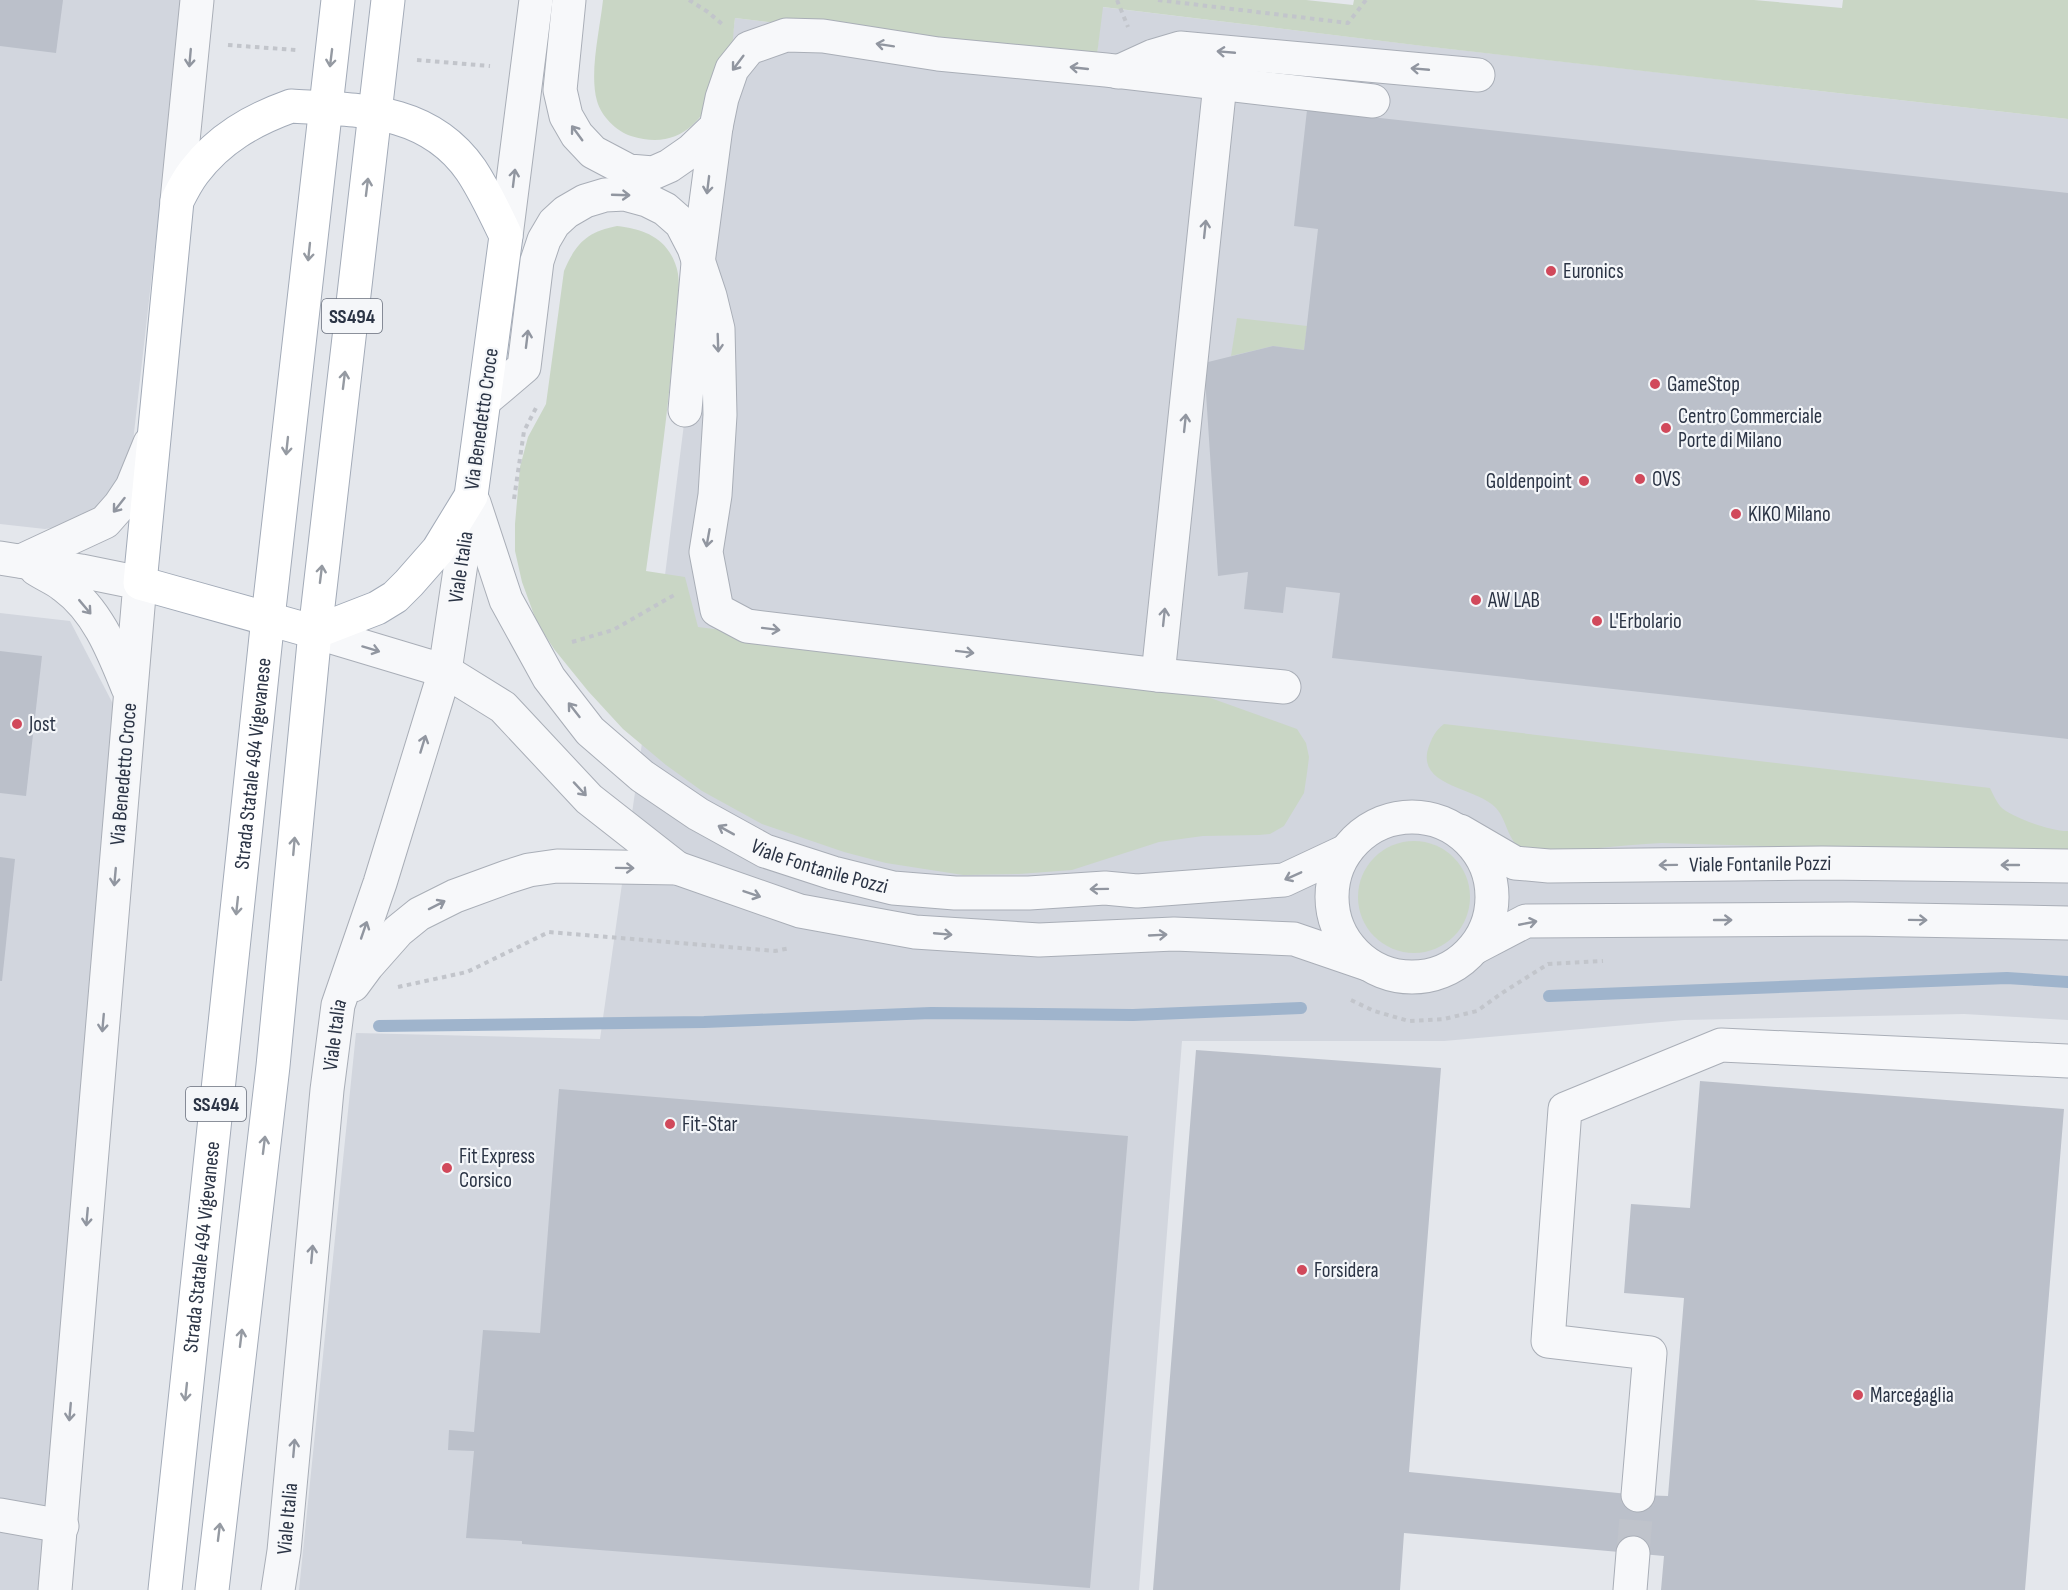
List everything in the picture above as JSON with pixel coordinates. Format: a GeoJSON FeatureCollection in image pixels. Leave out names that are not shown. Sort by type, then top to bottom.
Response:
{"type":"FeatureCollection","features":[{"type":"Feature","properties":{"kind":"main road","name":"SS494"},"geometry":{"type":"LineString","coordinates":[[268,618],[338,0]]}},
{"type":"Feature","properties":{"kind":"main road","name":"SS494"},"geometry":{"type":"LineString","coordinates":[[212,1590],[273,1066],[315,632],[388,0]]}},
{"type":"Feature","properties":{"kind":"main road","name":"Via Benedetto Croce"},"geometry":{"type":"LineString","coordinates":[[140,583],[177,201],[194,172],[233,134],[262,116],[291,106],[375,112],[415,123],[441,138],[470,168],[488,197],[506,236],[471,496],[438,550],[395,597],[377,608],[315,632]]}},
{"type":"Feature","properties":{"kind":"main road"},"geometry":{"type":"LineString","coordinates":[[140,583],[315,632]]}},
{"type":"Feature","properties":{"kind":"main road","name":"Strada Statale 494 Vigevanese"},"geometry":{"type":"LineString","coordinates":[[165,1590],[268,618]]}},
{"type":"Feature","properties":{"kind":"street","name":"Via Benedetto Croce"},"geometry":{"type":"LineString","coordinates":[[177,201],[196,0]]}},
{"type":"Feature","properties":{"kind":"street","name":"Via Benedetto Croce"},"geometry":{"type":"LineString","coordinates":[[506,236],[536,0]]}},
{"type":"Feature","properties":{"kind":"street"},"geometry":{"type":"LineString","coordinates":[[569,0],[560,90],[566,116],[577,135],[593,152],[629,171],[652,173],[669,166],[716,127]]}},
{"type":"Feature","properties":{"kind":"street"},"geometry":{"type":"LineString","coordinates":[[685,411],[698,262],[716,127],[722,98],[732,69],[750,48],[786,35],[823,36],[938,54],[1373,101]]}},
{"type":"Feature","properties":{"kind":"street"},"geometry":{"type":"LineString","coordinates":[[1118,72],[1153,56],[1180,48],[1478,75]]}},
{"type":"Feature","properties":{"kind":"street"},"geometry":{"type":"LineString","coordinates":[[1158,675],[1220,84]]}},
{"type":"Feature","properties":{"kind":"street"},"geometry":{"type":"LineString","coordinates":[[485,400],[524,366],[537,261],[544,240],[554,223],[566,212],[585,201],[605,195],[625,194],[647,200],[665,209],[681,224],[694,248],[710,296],[718,340],[720,415],[715,495],[706,552],[717,610],[747,626],[1158,675],[1284,687]]}},
{"type":"Feature","properties":{"kind":"street"},"geometry":{"type":"LineString","coordinates":[[11,560],[105,522],[132,487],[154,434]]}},
{"type":"Feature","properties":{"kind":"street","name":"Viale Italia"},"geometry":{"type":"LineString","coordinates":[[278,1590],[284,1551],[327,1090],[338,1005],[380,883],[445,671],[471,496]]}},
{"type":"Feature","properties":{"kind":"street","name":"Viale Fontanile Pozzi"},"geometry":{"type":"LineString","coordinates":[[471,496],[506,600],[549,678],[590,730],[642,776],[698,814],[765,852],[833,873],[893,888],[965,893],[1029,893],[1105,888],[1137,891],[1284,880],[1346,852]]}},
{"type":"Feature","properties":{"kind":"street"},"geometry":{"type":"LineString","coordinates":[[11,560],[140,583]]}},
{"type":"Feature","properties":{"kind":"street"},"geometry":{"type":"LineString","coordinates":[[11,560],[64,585],[87,607],[102,628],[130,693]]}},
{"type":"Feature","properties":{"kind":"street","name":"Via Benedetto Croce"},"geometry":{"type":"LineString","coordinates":[[62,1526],[140,583]]}},
{"type":"Feature","properties":{"kind":"street"},"geometry":{"type":"LineString","coordinates":[[315,632],[445,671],[503,707],[589,799],[677,868]]}},
{"type":"Feature","properties":{"kind":"street","name":"Viale Fontanile Pozzi"},"geometry":{"type":"LineString","coordinates":[[1367,964],[1349,947],[1337,925],[1332,900],[1335,874],[1346,852],[1364,833],[1386,821],[1411,816],[1437,820],[1515,863],[1549,866],[1822,863],[2068,866]]}},
{"type":"Feature","properties":{"kind":"street","name":"Viale Fontanile Pozzi"},"geometry":{"type":"LineString","coordinates":[[1460,831],[1478,850],[1490,873],[1493,898],[1488,924],[1476,947]]}},
{"type":"Feature","properties":{"kind":"street"},"geometry":{"type":"LineString","coordinates":[[338,1005],[367,966],[398,931],[419,914],[455,896],[529,870],[557,866],[677,868]]}},
{"type":"Feature","properties":{"kind":"street","name":"Viale Fontanile Pozzi"},"geometry":{"type":"LineString","coordinates":[[677,868],[800,910],[915,932],[1039,940],[1174,934],[1294,939],[1389,974],[1413,978],[1437,974],[1458,963],[1476,947],[1526,921],[1852,919],[2068,923]]}},
{"type":"Feature","properties":{"kind":"street"},"geometry":{"type":"LineString","coordinates":[[1638,1494],[1650,1353],[1548,1341],[1565,1109],[1720,1045],[2068,1060]]}},
{"type":"Feature","properties":{"kind":"street"},"geometry":{"type":"LineString","coordinates":[[0,1515],[62,1526],[55,1590]]}},
{"type":"Feature","properties":{"kind":"street"},"geometry":{"type":"LineString","coordinates":[[1630,1590],[1633,1553]]}},
{"type":"Feature","properties":{"kind":"path"},"geometry":{"type":"LineString","coordinates":[[1158,0],[1348,23],[1366,0]]}},
{"type":"Feature","properties":{"kind":"path"},"geometry":{"type":"LineString","coordinates":[[424,61],[487,66]]}},
{"type":"Feature","properties":{"kind":"path"},"geometry":{"type":"LineString","coordinates":[[513,507],[524,431],[542,397]]}},
{"type":"Feature","properties":{"kind":"path"},"geometry":{"type":"LineString","coordinates":[[564,645],[613,630],[661,604],[710,572]]}},
{"type":"Feature","properties":{"kind":"shaded area"},"geometry":{"type":"Polygon","coordinates":[[[0,0],[183,0],[129,477],[95,521],[45,529],[0,524],[0,0]]]}},
{"type":"Feature","properties":{"kind":"shaded area"},"geometry":{"type":"Polygon","coordinates":[[[1102,7],[2068,119],[2068,1020],[1964,1014],[1684,1020],[1444,1041],[1182,1041],[1139,1590],[299,1590],[356,1033],[600,1039],[659,623],[735,18],[1096,63],[1102,7]]]}},
{"type":"Feature","properties":{"kind":"shaded area"},"geometry":{"type":"Polygon","coordinates":[[[0,613],[70,621],[113,704],[46,1590],[0,1590],[0,613]]]}},
{"type":"Feature","properties":{"kind":"green space"},"geometry":{"type":"Polygon","coordinates":[[[603,0],[1306,0],[1353,5],[1354,0],[1754,0],[1842,8],[1843,0],[2068,0],[2068,119],[1423,46],[1103,7],[1096,63],[735,18],[729,67],[703,114],[684,132],[660,140],[647,140],[625,134],[615,127],[602,112],[597,101],[594,77],[603,0]]]}},
{"type":"Feature","properties":{"kind":"green space"},"geometry":{"type":"Polygon","coordinates":[[[617,226],[636,229],[659,241],[671,254],[679,278],[669,388],[646,571],[685,577],[698,627],[1163,685],[1191,691],[1297,729],[1306,743],[1309,757],[1307,773],[1304,793],[1284,826],[1270,834],[1203,836],[1159,842],[1072,870],[963,875],[886,863],[844,852],[762,824],[702,791],[623,729],[588,691],[554,649],[537,623],[522,582],[515,551],[520,467],[528,437],[546,404],[564,271],[573,253],[584,240],[590,235],[617,226]]]}},
{"type":"Feature","properties":{"kind":"green space"},"geometry":{"type":"Polygon","coordinates":[[[1237,318],[1307,326],[1304,350],[1273,346],[1231,356],[1237,318]]]}},
{"type":"Feature","properties":{"kind":"green space"},"geometry":{"type":"Polygon","coordinates":[[[1444,724],[1990,788],[2000,806],[2012,815],[2043,826],[2068,831],[2068,855],[1662,843],[1522,852],[1512,839],[1496,808],[1487,801],[1439,778],[1430,770],[1427,760],[1429,746],[1438,729],[1444,724]]]}},
{"type":"Feature","properties":{"kind":"green space"},"geometry":{"type":"Polygon","coordinates":[[[1414,841],[1436,845],[1454,857],[1466,875],[1470,897],[1466,919],[1454,937],[1436,949],[1414,953],[1392,949],[1374,937],[1362,919],[1358,897],[1362,875],[1374,857],[1392,845],[1414,841]]]}},
{"type":"Feature","properties":{"kind":"building"},"geometry":{"type":"Polygon","coordinates":[[[0,0],[63,0],[56,53],[0,46],[0,0]]]}},
{"type":"Feature","properties":{"kind":"building","name":"Centro Commerciale Porte di Milano"},"geometry":{"type":"Polygon","coordinates":[[[1307,110],[2068,193],[2068,739],[1332,658],[1340,593],[1286,587],[1283,613],[1244,609],[1248,572],[1218,576],[1204,363],[1273,346],[1304,350],[1318,229],[1294,226],[1307,110]]]}},
{"type":"Feature","properties":{"kind":"building","name":"Jost"},"geometry":{"type":"Polygon","coordinates":[[[0,651],[42,656],[26,796],[0,793],[0,651]]]}},
{"type":"Feature","properties":{"kind":"building"},"geometry":{"type":"Polygon","coordinates":[[[0,857],[15,859],[2,981],[0,981],[0,857]]]}},
{"type":"Feature","properties":{"kind":"building"},"geometry":{"type":"Polygon","coordinates":[[[1196,1050],[1441,1068],[1409,1472],[1638,1495],[1668,1496],[1684,1298],[1624,1293],[1631,1204],[1690,1208],[1700,1081],[2064,1109],[2025,1590],[1661,1590],[1664,1556],[1404,1533],[1400,1590],[1153,1590],[1196,1050]]]}},
{"type":"Feature","properties":{"kind":"building"},"geometry":{"type":"Polygon","coordinates":[[[559,1089],[1128,1136],[1090,1588],[466,1538],[474,1451],[448,1450],[449,1430],[474,1432],[483,1330],[540,1333],[559,1089]]]}},
{"type":"Feature","properties":{"kind":"waterway"},"geometry":{"type":"LineString","coordinates":[[1549,996],[2007,978],[2068,982]]}},
{"type":"Feature","properties":{"kind":"waterway"},"geometry":{"type":"LineString","coordinates":[[379,1026],[704,1022],[931,1013],[1133,1015],[1301,1008]]}},
{"type":"Feature","properties":{"kind":"tunnel"},"geometry":{"type":"LineString","coordinates":[[1633,1553],[1638,1495]]}},
{"type":"Feature","properties":{"kind":"place","name":"Euronics"},"geometry":{"type":"Point","coordinates":[1551,271]}},
{"type":"Feature","properties":{"kind":"place","name":"GameStop"},"geometry":{"type":"Point","coordinates":[1655,384]}},
{"type":"Feature","properties":{"kind":"place","name":"Centro Commerciale Porte di Milano"},"geometry":{"type":"Point","coordinates":[1666,428]}},
{"type":"Feature","properties":{"kind":"place","name":"OVS"},"geometry":{"type":"Point","coordinates":[1640,479]}},
{"type":"Feature","properties":{"kind":"place","name":"Goldenpoint"},"geometry":{"type":"Point","coordinates":[1584,481]}},
{"type":"Feature","properties":{"kind":"place","name":"KIKO Milano"},"geometry":{"type":"Point","coordinates":[1736,514]}},
{"type":"Feature","properties":{"kind":"place","name":"AW LAB"},"geometry":{"type":"Point","coordinates":[1476,600]}},
{"type":"Feature","properties":{"kind":"place","name":"L'Erbolario"},"geometry":{"type":"Point","coordinates":[1597,621]}},
{"type":"Feature","properties":{"kind":"place","name":"Jost"},"geometry":{"type":"Point","coordinates":[17,724]}},
{"type":"Feature","properties":{"kind":"place","name":"Fit-Star"},"geometry":{"type":"Point","coordinates":[670,1124]}},
{"type":"Feature","properties":{"kind":"place","name":"Fit Express Corsico"},"geometry":{"type":"Point","coordinates":[447,1168]}},
{"type":"Feature","properties":{"kind":"place","name":"Forsidera"},"geometry":{"type":"Point","coordinates":[1302,1270]}},
{"type":"Feature","properties":{"kind":"place","name":"Marcegaglia"},"geometry":{"type":"Point","coordinates":[1858,1395]}}]}
